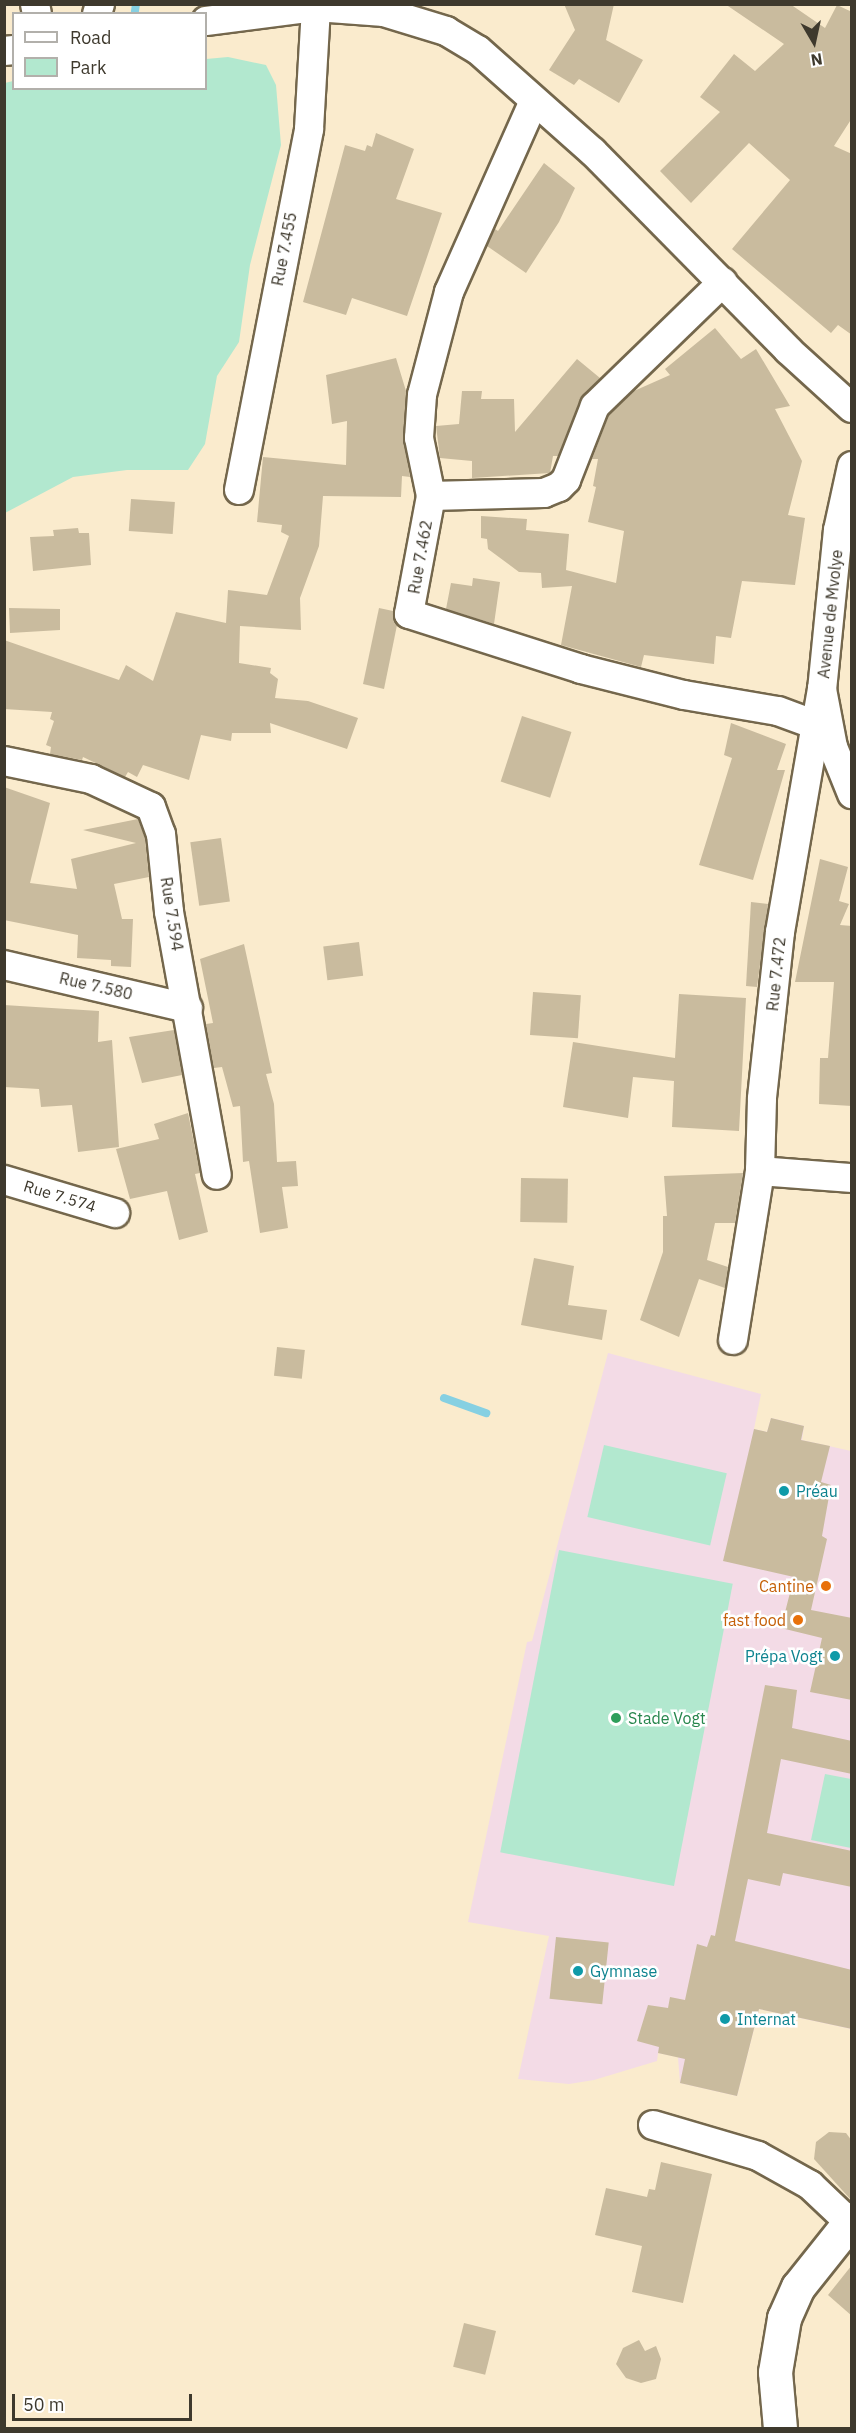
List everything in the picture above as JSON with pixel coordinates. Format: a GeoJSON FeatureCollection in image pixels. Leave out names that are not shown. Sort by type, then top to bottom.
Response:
{"type":"FeatureCollection","features":[{"type":"Feature","properties":{"kind":"main road"},"geometry":{"type":"LineString","coordinates":[[780,2428],[775,2372],[784,2318],[798,2287],[850,2221]]}},
{"type":"Feature","properties":{"kind":"street"},"geometry":{"type":"LineString","coordinates":[[207,21],[316,7],[385,8],[446,31],[478,50],[593,152],[788,350],[852,408]]}},
{"type":"Feature","properties":{"kind":"street","name":"Rue 7.455"},"geometry":{"type":"LineString","coordinates":[[239,490],[309,129],[316,7]]}},
{"type":"Feature","properties":{"kind":"street","name":"Rue 7.462"},"geometry":{"type":"LineString","coordinates":[[534,101],[448,292],[422,395],[419,438],[431,496],[409,615],[581,669],[684,695],[778,711],[816,725]]}},
{"type":"Feature","properties":{"kind":"street"},"geometry":{"type":"LineString","coordinates":[[431,496],[544,493],[559,487],[566,480],[595,406],[723,282]]}},
{"type":"Feature","properties":{"kind":"street","name":"Avenue de Mvolye"},"geometry":{"type":"LineString","coordinates":[[852,466],[838,530],[822,688],[833,747],[852,794]]}},
{"type":"Feature","properties":{"kind":"street","name":"Rue 7.472"},"geometry":{"type":"LineString","coordinates":[[733,1340],[760,1171],[762,1099],[780,932],[822,688]]}},
{"type":"Feature","properties":{"kind":"street","name":"Rue 7.594"},"geometry":{"type":"LineString","coordinates":[[4,761],[91,779],[151,807],[161,834],[169,912],[218,1174]]}},
{"type":"Feature","properties":{"kind":"street","name":"Rue 7.580"},"geometry":{"type":"LineString","coordinates":[[4,965],[188,1008]]}},
{"type":"Feature","properties":{"kind":"street"},"geometry":{"type":"LineString","coordinates":[[760,1171],[852,1178]]}},
{"type":"Feature","properties":{"kind":"street","name":"Rue 7.574"},"geometry":{"type":"LineString","coordinates":[[4,1180],[115,1214]]}},
{"type":"Feature","properties":{"kind":"street"},"geometry":{"type":"LineString","coordinates":[[653,2125],[758,2156],[810,2185],[850,2221]]}},
{"type":"Feature","properties":{"kind":"shaded area"},"geometry":{"type":"Polygon","coordinates":[[[608,1353],[761,1394],[754,1429],[767,1432],[771,1418],[804,1426],[802,1440],[851,1451],[851,2029],[759,2009],[737,2096],[680,2083],[678,2057],[658,2053],[657,2061],[594,2080],[569,2084],[518,2079],[549,1936],[468,1922],[527,1642],[532,1641],[608,1353]]]}},
{"type":"Feature","properties":{"kind":"green space"},"geometry":{"type":"Polygon","coordinates":[[[228,57],[266,65],[276,85],[281,145],[250,265],[239,342],[217,376],[205,444],[188,470],[127,470],[73,477],[5,513],[5,83],[12,81],[12,90],[207,90],[207,59],[228,57]]]}},
{"type":"Feature","properties":{"kind":"green space"},"geometry":{"type":"Polygon","coordinates":[[[604,1445],[727,1473],[710,1545],[587,1517],[604,1445]]]}},
{"type":"Feature","properties":{"kind":"green space","name":"Stade Vogt"},"geometry":{"type":"Polygon","coordinates":[[[559,1550],[733,1584],[674,1886],[500,1852],[559,1550]]]}},
{"type":"Feature","properties":{"kind":"green space"},"geometry":{"type":"Polygon","coordinates":[[[825,1774],[851,1779],[851,1848],[811,1840],[825,1774]]]}},
{"type":"Feature","properties":{"kind":"building"},"geometry":{"type":"Polygon","coordinates":[[[564,4],[614,4],[606,40],[643,60],[619,103],[579,79],[574,85],[549,70],[575,30],[564,4]]]}},
{"type":"Feature","properties":{"kind":"building"},"geometry":{"type":"Polygon","coordinates":[[[725,4],[790,4],[825,28],[837,5],[852,12],[852,118],[834,146],[852,154],[852,335],[838,325],[831,333],[732,249],[790,180],[749,143],[691,203],[660,171],[720,112],[700,97],[734,54],[755,71],[784,44],[725,4]]]}},
{"type":"Feature","properties":{"kind":"building"},"geometry":{"type":"Polygon","coordinates":[[[376,133],[414,149],[396,199],[442,213],[407,316],[352,298],[346,315],[303,302],[345,145],[365,151],[367,145],[372,147],[376,133]]]}},
{"type":"Feature","properties":{"kind":"building"},"geometry":{"type":"Polygon","coordinates":[[[544,163],[575,188],[559,222],[526,273],[487,246],[495,229],[498,231],[544,163]]]}},
{"type":"Feature","properties":{"kind":"building"},"geometry":{"type":"Polygon","coordinates":[[[715,328],[741,359],[756,349],[790,406],[775,409],[802,461],[788,515],[805,518],[795,585],[742,581],[731,638],[716,636],[714,664],[644,655],[641,667],[561,645],[572,586],[542,588],[541,573],[519,572],[488,549],[487,539],[481,538],[481,516],[527,519],[526,530],[569,534],[566,570],[616,583],[624,531],[588,522],[596,487],[593,486],[598,459],[592,459],[609,415],[634,391],[670,375],[665,369],[715,328]]]}},
{"type":"Feature","properties":{"kind":"building"},"geometry":{"type":"Polygon","coordinates":[[[396,358],[406,391],[403,437],[410,477],[402,476],[401,497],[323,496],[319,546],[300,598],[301,630],[240,626],[239,663],[271,668],[270,673],[278,679],[275,698],[308,701],[358,718],[347,749],[270,723],[271,733],[232,733],[231,741],[201,735],[189,780],[143,765],[137,777],[128,772],[125,777],[83,757],[82,760],[50,754],[51,747],[46,745],[54,721],[50,719],[52,712],[4,709],[4,640],[119,680],[126,665],[153,681],[176,612],[226,623],[228,590],[267,595],[289,536],[281,532],[282,525],[257,522],[263,457],[346,465],[347,421],[332,424],[326,375],[396,358]]]}},
{"type":"Feature","properties":{"kind":"building"},"geometry":{"type":"Polygon","coordinates":[[[577,359],[600,378],[580,400],[558,456],[553,456],[550,473],[472,478],[472,461],[440,458],[436,426],[459,424],[462,391],[482,391],[481,399],[514,399],[515,432],[577,359]]]}},
{"type":"Feature","properties":{"kind":"building"},"geometry":{"type":"Polygon","coordinates":[[[131,499],[175,502],[173,534],[129,531],[131,499]]]}},
{"type":"Feature","properties":{"kind":"building"},"geometry":{"type":"Polygon","coordinates":[[[78,528],[79,533],[89,533],[91,565],[33,571],[30,537],[54,536],[53,530],[78,528]]]}},
{"type":"Feature","properties":{"kind":"building"},"geometry":{"type":"Polygon","coordinates":[[[473,578],[500,582],[494,624],[446,609],[451,583],[472,586],[473,578]]]}},
{"type":"Feature","properties":{"kind":"building"},"geometry":{"type":"Polygon","coordinates":[[[9,608],[60,609],[60,630],[10,633],[9,608]]]}},
{"type":"Feature","properties":{"kind":"building"},"geometry":{"type":"Polygon","coordinates":[[[379,608],[393,611],[397,625],[384,689],[363,684],[379,608]]]}},
{"type":"Feature","properties":{"kind":"building"},"geometry":{"type":"Polygon","coordinates":[[[522,716],[571,732],[550,798],[501,782],[522,716]]]}},
{"type":"Feature","properties":{"kind":"building"},"geometry":{"type":"Polygon","coordinates":[[[731,723],[786,744],[777,770],[785,770],[753,880],[699,865],[732,758],[724,755],[731,723]]]}},
{"type":"Feature","properties":{"kind":"building"},"geometry":{"type":"Polygon","coordinates":[[[4,787],[50,803],[30,883],[77,889],[71,859],[136,843],[83,830],[138,819],[145,838],[149,877],[114,884],[122,919],[133,919],[131,967],[111,966],[111,960],[77,958],[78,935],[4,920],[4,787]]]}},
{"type":"Feature","properties":{"kind":"building"},"geometry":{"type":"Polygon","coordinates":[[[221,838],[230,901],[199,906],[190,842],[221,838]]]}},
{"type":"Feature","properties":{"kind":"building"},"geometry":{"type":"Polygon","coordinates":[[[820,859],[848,867],[839,901],[849,904],[840,925],[852,926],[852,1106],[819,1104],[820,1058],[828,1058],[834,982],[795,982],[820,859]]]}},
{"type":"Feature","properties":{"kind":"building"},"geometry":{"type":"Polygon","coordinates":[[[751,902],[768,904],[757,987],[746,986],[751,902]]]}},
{"type":"Feature","properties":{"kind":"building"},"geometry":{"type":"Polygon","coordinates":[[[359,942],[363,976],[327,980],[323,946],[359,942]]]}},
{"type":"Feature","properties":{"kind":"building"},"geometry":{"type":"Polygon","coordinates":[[[244,944],[272,1073],[266,1074],[274,1104],[277,1162],[296,1161],[298,1186],[282,1187],[288,1228],[260,1233],[249,1161],[243,1162],[240,1106],[233,1107],[222,1067],[214,1068],[206,1024],[213,1023],[200,959],[244,944]]]}},
{"type":"Feature","properties":{"kind":"building"},"geometry":{"type":"Polygon","coordinates":[[[533,992],[581,995],[578,1038],[530,1035],[533,992]]]}},
{"type":"Feature","properties":{"kind":"building"},"geometry":{"type":"Polygon","coordinates":[[[679,994],[746,998],[739,1131],[672,1127],[674,1081],[633,1077],[628,1118],[563,1107],[573,1042],[675,1058],[679,994]]]}},
{"type":"Feature","properties":{"kind":"building"},"geometry":{"type":"Polygon","coordinates":[[[4,1005],[99,1011],[98,1042],[112,1040],[119,1147],[78,1152],[72,1105],[41,1107],[39,1089],[4,1087],[4,1005]]]}},
{"type":"Feature","properties":{"kind":"building"},"geometry":{"type":"Polygon","coordinates":[[[174,1030],[182,1075],[142,1083],[129,1037],[174,1030]]]}},
{"type":"Feature","properties":{"kind":"building"},"geometry":{"type":"Polygon","coordinates":[[[188,1113],[200,1173],[195,1174],[208,1232],[179,1240],[167,1191],[130,1199],[116,1149],[159,1139],[154,1124],[188,1113]]]}},
{"type":"Feature","properties":{"kind":"building"},"geometry":{"type":"Polygon","coordinates":[[[743,1173],[735,1223],[715,1223],[707,1260],[728,1267],[725,1288],[699,1279],[679,1337],[640,1320],[663,1252],[663,1216],[667,1216],[664,1176],[743,1173]]]}},
{"type":"Feature","properties":{"kind":"building"},"geometry":{"type":"Polygon","coordinates":[[[521,1178],[568,1179],[567,1223],[520,1222],[521,1178]]]}},
{"type":"Feature","properties":{"kind":"building"},"geometry":{"type":"Polygon","coordinates":[[[534,1258],[574,1266],[568,1305],[607,1310],[602,1340],[521,1325],[534,1258]]]}},
{"type":"Feature","properties":{"kind":"building"},"geometry":{"type":"Polygon","coordinates":[[[277,1347],[305,1350],[302,1379],[274,1376],[277,1347]]]}},
{"type":"Feature","properties":{"kind":"building","name":"Préau"},"geometry":{"type":"Polygon","coordinates":[[[771,1418],[804,1426],[801,1440],[830,1446],[821,1482],[831,1485],[822,1536],[827,1539],[811,1610],[852,1618],[852,1700],[810,1692],[822,1638],[781,1628],[794,1577],[723,1561],[754,1429],[767,1432],[771,1418]]]}},
{"type":"Feature","properties":{"kind":"building"},"geometry":{"type":"Polygon","coordinates":[[[765,1685],[797,1690],[792,1728],[852,1741],[852,1774],[781,1759],[767,1833],[852,1851],[852,1887],[783,1873],[780,1886],[748,1879],[735,1941],[852,1970],[852,2029],[759,2009],[737,2096],[680,2083],[685,2059],[658,2053],[659,2047],[637,2041],[648,2005],[668,2008],[670,1997],[685,2000],[697,1944],[707,1947],[711,1935],[715,1936],[765,1685]]]}},
{"type":"Feature","properties":{"kind":"building","name":"Gymnase"},"geometry":{"type":"Polygon","coordinates":[[[556,1937],[609,1943],[602,2004],[550,1999],[556,1937]]]}},
{"type":"Feature","properties":{"kind":"building"},"geometry":{"type":"Polygon","coordinates":[[[829,2132],[846,2133],[852,2141],[852,2201],[814,2159],[816,2142],[829,2132]]]}},
{"type":"Feature","properties":{"kind":"building"},"geometry":{"type":"Polygon","coordinates":[[[661,2162],[712,2174],[683,2303],[632,2292],[642,2246],[595,2235],[606,2188],[647,2197],[649,2189],[655,2190],[661,2162]]]}},
{"type":"Feature","properties":{"kind":"building"},"geometry":{"type":"Polygon","coordinates":[[[852,2265],[852,2316],[828,2295],[852,2265]]]}},
{"type":"Feature","properties":{"kind":"building"},"geometry":{"type":"Polygon","coordinates":[[[464,2323],[496,2331],[485,2375],[453,2367],[464,2323]]]}},
{"type":"Feature","properties":{"kind":"building"},"geometry":{"type":"Polygon","coordinates":[[[639,2340],[645,2351],[656,2346],[661,2359],[656,2379],[641,2383],[626,2378],[616,2364],[623,2348],[639,2340]]]}},
{"type":"Feature","properties":{"kind":"waterway"},"geometry":{"type":"LineString","coordinates":[[135,11],[136,4]]}},
{"type":"Feature","properties":{"kind":"waterway"},"geometry":{"type":"LineString","coordinates":[[444,1398],[486,1413]]}},
{"type":"Feature","properties":{"kind":"place","name":"Préau"},"geometry":{"type":"Point","coordinates":[784,1491]}},
{"type":"Feature","properties":{"kind":"place","name":"Cantine"},"geometry":{"type":"Point","coordinates":[826,1586]}},
{"type":"Feature","properties":{"kind":"place","name":"fast food"},"geometry":{"type":"Point","coordinates":[798,1620]}},
{"type":"Feature","properties":{"kind":"place","name":"Prépa Vogt"},"geometry":{"type":"Point","coordinates":[835,1656]}},
{"type":"Feature","properties":{"kind":"place","name":"Stade Vogt"},"geometry":{"type":"Point","coordinates":[616,1718]}},
{"type":"Feature","properties":{"kind":"place","name":"Gymnase"},"geometry":{"type":"Point","coordinates":[578,1971]}},
{"type":"Feature","properties":{"kind":"place","name":"Internat"},"geometry":{"type":"Point","coordinates":[725,2019]}}]}
